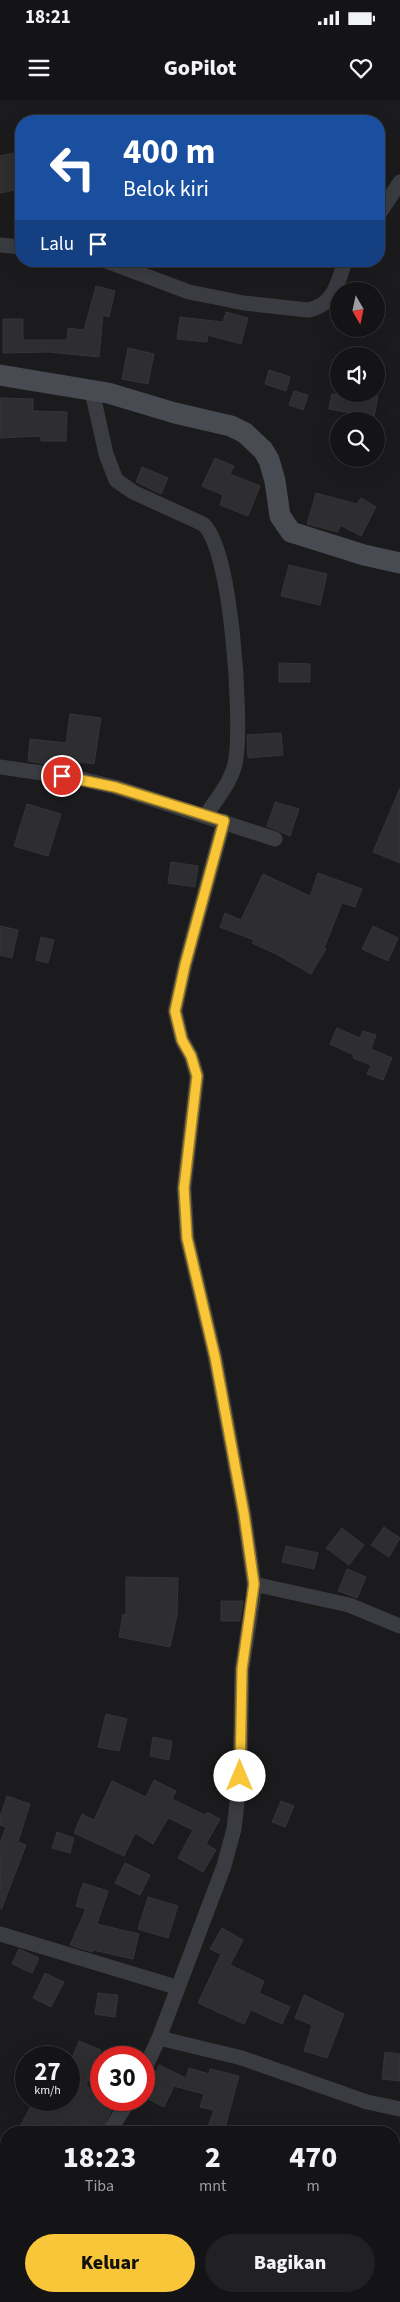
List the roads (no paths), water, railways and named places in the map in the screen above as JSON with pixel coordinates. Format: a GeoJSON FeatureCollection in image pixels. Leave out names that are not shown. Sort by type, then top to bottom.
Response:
{"type":"FeatureCollection","features":[{"type":"Feature","properties":{"kind":"street"},"geometry":{"type":"LineString","coordinates":[[385,205],[400,182]]}},
{"type":"Feature","properties":{"kind":"street"},"geometry":{"type":"LineString","coordinates":[[0,245],[15,246]]}},
{"type":"Feature","properties":{"kind":"street"},"geometry":{"type":"LineString","coordinates":[[122,267],[190,292],[244,303],[308,310],[318,308],[330,300],[343,267]]}},
{"type":"Feature","properties":{"kind":"street"},"geometry":{"type":"LineString","coordinates":[[0,375],[92,391],[231,426],[245,433],[263,450],[269,460],[276,481],[280,516],[291,532],[355,552],[400,563]]}},
{"type":"Feature","properties":{"kind":"street"},"geometry":{"type":"LineString","coordinates":[[92,391],[106,454],[116,480],[133,492],[203,524],[208,528],[215,544],[230,609],[235,650],[237,734],[234,769],[206,815]]}},
{"type":"Feature","properties":{"kind":"street"},"geometry":{"type":"LineString","coordinates":[[0,767],[77,778],[115,787],[275,839]]}},
{"type":"Feature","properties":{"kind":"street"},"geometry":{"type":"LineString","coordinates":[[155,2047],[176,1987],[224,1866],[237,1814],[240,1776],[242,1669],[254,1584],[244,1514],[215,1357],[187,1238],[184,1188],[197,1076],[191,1056],[182,1040],[175,1011],[185,965],[224,821]]}},
{"type":"Feature","properties":{"kind":"street"},"geometry":{"type":"LineString","coordinates":[[254,1584],[349,1605],[400,1626]]}},
{"type":"Feature","properties":{"kind":"street"},"geometry":{"type":"LineString","coordinates":[[0,1934],[176,1987]]}},
{"type":"Feature","properties":{"kind":"street"},"geometry":{"type":"LineString","coordinates":[[159,2038],[242,2058],[367,2102],[400,2109]]}},
{"type":"Feature","properties":{"kind":"street"},"geometry":{"type":"LineString","coordinates":[[113,2126],[122,2111]]}}]}
